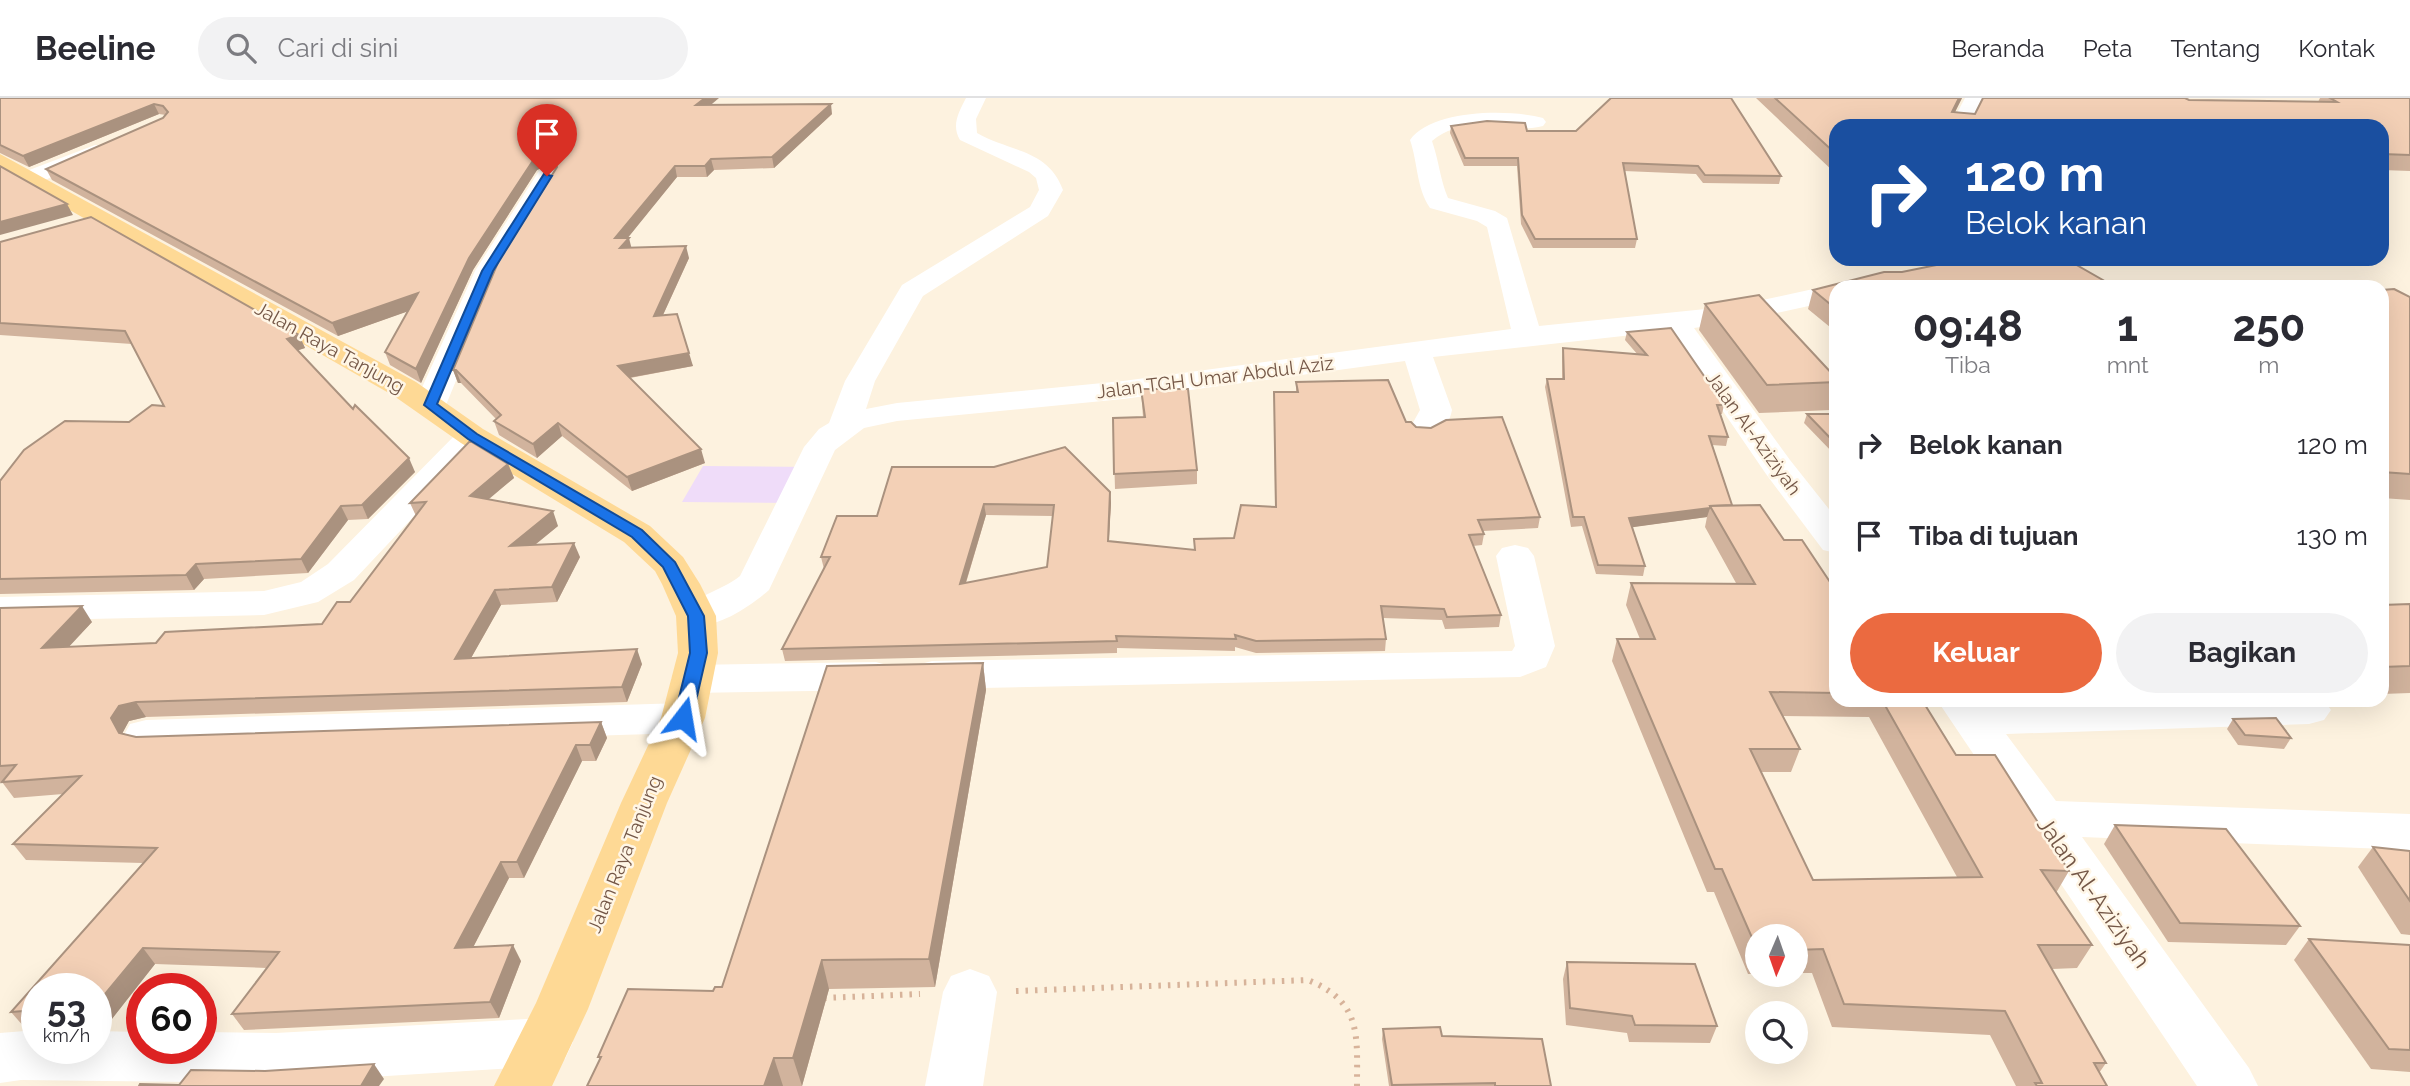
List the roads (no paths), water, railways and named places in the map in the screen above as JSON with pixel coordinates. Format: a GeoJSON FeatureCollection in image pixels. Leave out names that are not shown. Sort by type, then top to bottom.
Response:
{"type":"FeatureCollection","features":[{"type":"Feature","properties":{"kind":"main road","name":"Jalan Raya Tanjung"},"geometry":{"type":"LineString","coordinates":[[0,161],[430,405],[472,436],[616,521],[655,548],[670,565],[696,616],[698,653],[688,699],[561,1009],[534,1064]]}},
{"type":"Feature","properties":{"kind":"street"},"geometry":{"type":"LineString","coordinates":[[844,426],[860,381],[912,291],[1040,211],[1051,190],[1046,175],[1026,163],[980,145],[967,136],[966,119],[976,98]]}},
{"type":"Feature","properties":{"kind":"street"},"geometry":{"type":"LineString","coordinates":[[1964,119],[1975,98]]}},
{"type":"Feature","properties":{"kind":"street"},"geometry":{"type":"LineString","coordinates":[[1527,335],[1498,223],[1486,216],[1438,203],[1428,178],[1427,158],[1421,140],[1432,130],[1484,120],[1536,122]]}},
{"type":"Feature","properties":{"kind":"street"},"geometry":{"type":"LineString","coordinates":[[32,177],[113,143]]}},
{"type":"Feature","properties":{"kind":"street"},"geometry":{"type":"LineString","coordinates":[[430,405],[488,271],[547,176]]}},
{"type":"Feature","properties":{"kind":"street"},"geometry":{"type":"LineString","coordinates":[[62,228],[100,218]]}},
{"type":"Feature","properties":{"kind":"street","name":"Jalan TGH Umar Abdul Aziz"},"geometry":{"type":"LineString","coordinates":[[696,616],[739,596],[756,582],[820,447],[830,436],[844,426],[886,413],[1123,390],[1527,335],[1735,314],[1829,294]]}},
{"type":"Feature","properties":{"kind":"street","name":"Jalan Al-Aziziyah"},"geometry":{"type":"LineString","coordinates":[[1675,321],[1778,467],[1829,533]]}},
{"type":"Feature","properties":{"kind":"street"},"geometry":{"type":"LineString","coordinates":[[1416,351],[1436,410],[1434,419],[1426,428]]}},
{"type":"Feature","properties":{"kind":"street"},"geometry":{"type":"LineString","coordinates":[[0,609],[264,603],[299,597],[336,577],[472,436]]}},
{"type":"Feature","properties":{"kind":"street"},"geometry":{"type":"LineString","coordinates":[[146,735],[688,699],[1520,664],[1531,658],[1535,646],[1515,556]]}},
{"type":"Feature","properties":{"kind":"street"},"geometry":{"type":"LineString","coordinates":[[1965,710],[2309,710]]}},
{"type":"Feature","properties":{"kind":"street","name":"Jalan Al-Aziziyah"},"geometry":{"type":"LineString","coordinates":[[1965,710],[2229,1086]]}},
{"type":"Feature","properties":{"kind":"street"},"geometry":{"type":"LineString","coordinates":[[2043,818],[2410,832]]}},
{"type":"Feature","properties":{"kind":"street"},"geometry":{"type":"LineString","coordinates":[[954,1086],[970,992]]}},
{"type":"Feature","properties":{"kind":"street"},"geometry":{"type":"LineString","coordinates":[[0,1058],[21,1055],[534,1064]]}}]}
